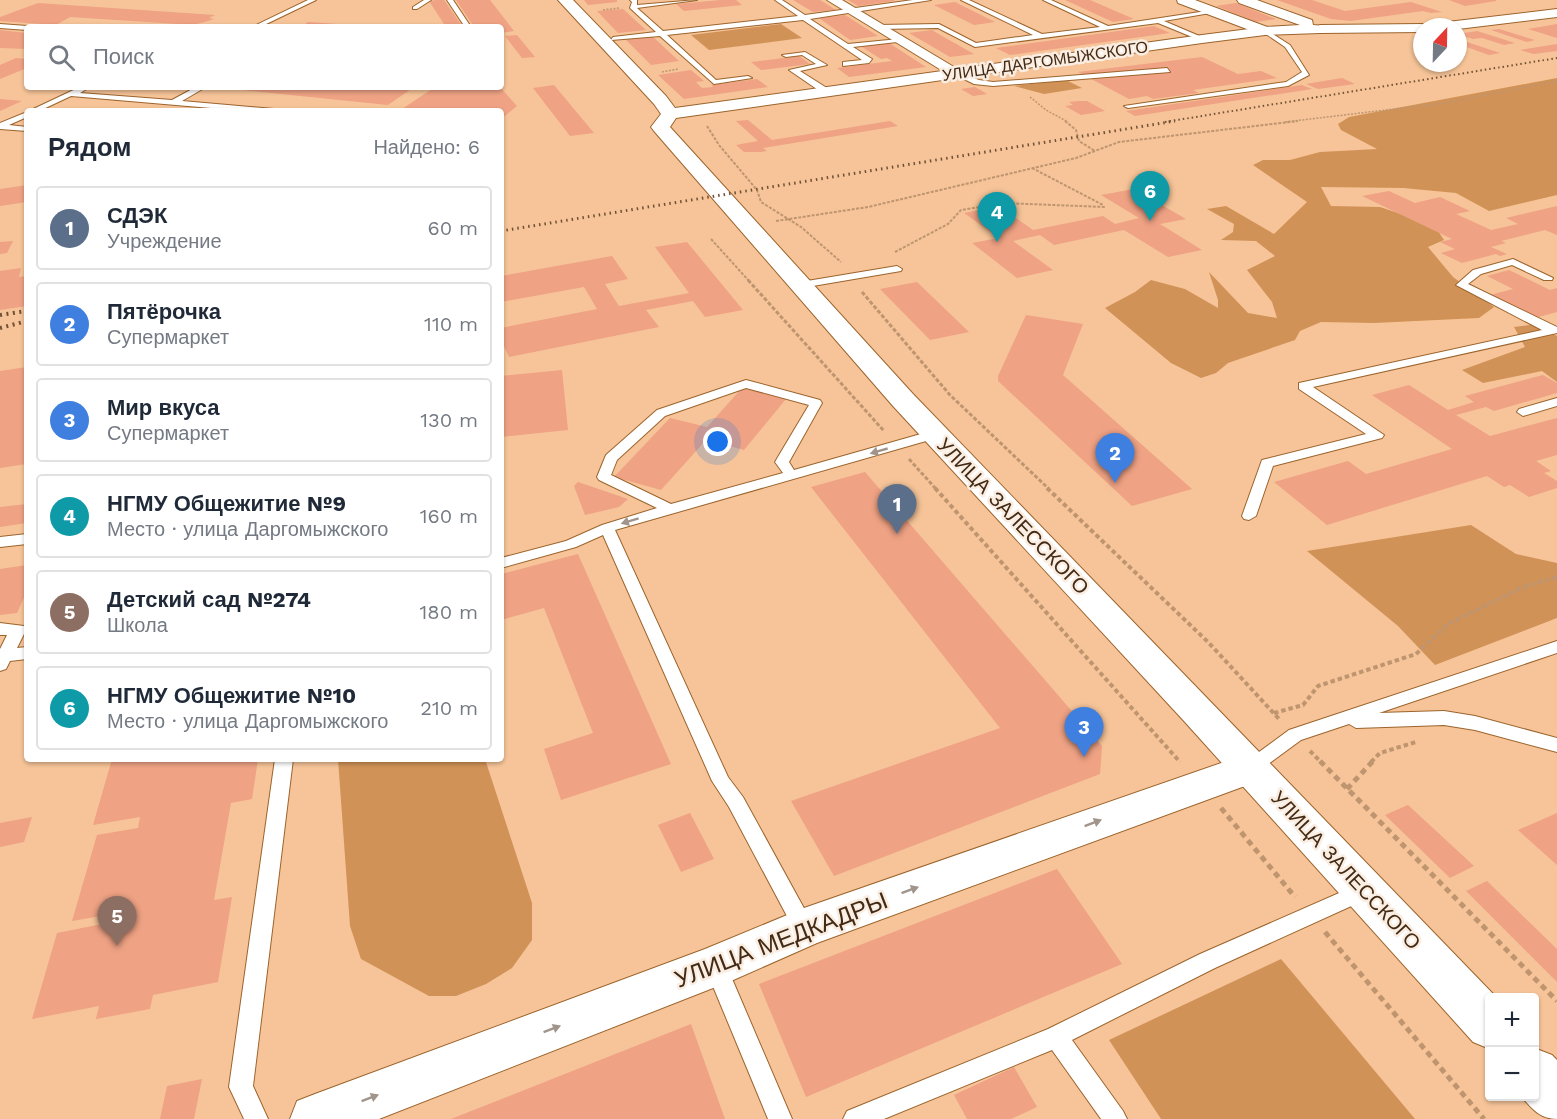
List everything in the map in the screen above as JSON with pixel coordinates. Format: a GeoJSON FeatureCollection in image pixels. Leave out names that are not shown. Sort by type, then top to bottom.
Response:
{"type":"FeatureCollection","features":[{"type":"Feature","properties":{"kind":"main road"},"geometry":{"type":"LineString","coordinates":[[565,0],[670,114]]}},
{"type":"Feature","properties":{"kind":"main road"},"geometry":{"type":"LineString","coordinates":[[1244,0],[1320,28]]}},
{"type":"Feature","properties":{"kind":"main road","name":"УЛИЦА ДАРГОМЫЖСКОГО"},"geometry":{"type":"LineString","coordinates":[[670,114],[1202,39],[1265,31],[1320,28]]}},
{"type":"Feature","properties":{"kind":"main road","name":"УЛИЦА ЗАЛЕССКОГО"},"geometry":{"type":"LineString","coordinates":[[670,114],[660,127],[935,434],[1485,1020]]}},
{"type":"Feature","properties":{"kind":"main road"},"geometry":{"type":"LineString","coordinates":[[1539,1078],[1557,1097]]}},
{"type":"Feature","properties":{"kind":"street"},"geometry":{"type":"LineString","coordinates":[[833,0],[956,73]]}},
{"type":"Feature","properties":{"kind":"street"},"geometry":{"type":"LineString","coordinates":[[1183,0],[1265,31]]}},
{"type":"Feature","properties":{"kind":"street"},"geometry":{"type":"LineString","coordinates":[[1467,24],[1557,13]]}},
{"type":"Feature","properties":{"kind":"street","name":"УЛИЦА ДАРГОМЫЖСКОГО"},"geometry":{"type":"LineString","coordinates":[[1320,28],[1413,28]]}},
{"type":"Feature","properties":{"kind":"street","name":"УЛИЦА МЕДКАДРЫ"},"geometry":{"type":"LineString","coordinates":[[315,1119],[715,966],[804,928],[1200,784],[1250,768]]}},
{"type":"Feature","properties":{"kind":"lane"},"geometry":{"type":"LineString","coordinates":[[261,24],[313,0]]}},
{"type":"Feature","properties":{"kind":"lane"},"geometry":{"type":"LineString","coordinates":[[415,8],[428,0]]}},
{"type":"Feature","properties":{"kind":"lane"},"geometry":{"type":"LineString","coordinates":[[450,0],[466,24]]}},
{"type":"Feature","properties":{"kind":"lane"},"geometry":{"type":"LineString","coordinates":[[632,3],[694,0]]}},
{"type":"Feature","properties":{"kind":"lane"},"geometry":{"type":"LineString","coordinates":[[778,0],[869,61],[846,64]]}},
{"type":"Feature","properties":{"kind":"lane"},"geometry":{"type":"LineString","coordinates":[[613,39],[805,18],[928,0]]}},
{"type":"Feature","properties":{"kind":"lane"},"geometry":{"type":"LineString","coordinates":[[964,0],[1041,36]]}},
{"type":"Feature","properties":{"kind":"lane"},"geometry":{"type":"LineString","coordinates":[[1046,0],[1108,28]]}},
{"type":"Feature","properties":{"kind":"lane"},"geometry":{"type":"LineString","coordinates":[[632,3],[714,82],[748,78]]}},
{"type":"Feature","properties":{"kind":"lane"},"geometry":{"type":"LineString","coordinates":[[878,27],[939,26],[975,45],[1213,12]]}},
{"type":"Feature","properties":{"kind":"lane"},"geometry":{"type":"LineString","coordinates":[[1159,21],[1202,39]]}},
{"type":"Feature","properties":{"kind":"lane"},"geometry":{"type":"LineString","coordinates":[[0,26],[24,28]]}},
{"type":"Feature","properties":{"kind":"lane"},"geometry":{"type":"LineString","coordinates":[[1128,106],[1288,84],[1306,73],[1287,46],[1265,31]]}},
{"type":"Feature","properties":{"kind":"lane"},"geometry":{"type":"LineString","coordinates":[[847,46],[897,40]]}},
{"type":"Feature","properties":{"kind":"lane"},"geometry":{"type":"LineString","coordinates":[[786,55],[803,52],[823,65],[794,70],[827,92]]}},
{"type":"Feature","properties":{"kind":"lane"},"geometry":{"type":"LineString","coordinates":[[956,73],[977,82],[993,84],[1167,70]]}},
{"type":"Feature","properties":{"kind":"lane"},"geometry":{"type":"LineString","coordinates":[[40,108],[79,90]]}},
{"type":"Feature","properties":{"kind":"lane"},"geometry":{"type":"LineString","coordinates":[[174,102],[196,90]]}},
{"type":"Feature","properties":{"kind":"lane"},"geometry":{"type":"LineString","coordinates":[[70,94],[241,108]]}},
{"type":"Feature","properties":{"kind":"lane"},"geometry":{"type":"LineString","coordinates":[[0,126],[24,115]]}},
{"type":"Feature","properties":{"kind":"lane"},"geometry":{"type":"LineString","coordinates":[[0,120],[12,121]]}},
{"type":"Feature","properties":{"kind":"lane"},"geometry":{"type":"LineString","coordinates":[[0,126],[24,129]]}},
{"type":"Feature","properties":{"kind":"lane"},"geometry":{"type":"LineString","coordinates":[[1548,278],[1513,262],[1477,272],[1461,285],[1555,331]]}},
{"type":"Feature","properties":{"kind":"lane"},"geometry":{"type":"LineString","coordinates":[[801,285],[897,269]]}},
{"type":"Feature","properties":{"kind":"lane"},"geometry":{"type":"LineString","coordinates":[[1249,516],[1267,463],[1377,435],[1303,386],[1555,331]]}},
{"type":"Feature","properties":{"kind":"lane"},"geometry":{"type":"LineString","coordinates":[[670,509],[604,477],[611,458],[660,413],[746,384],[816,403],[782,462],[792,476]]}},
{"type":"Feature","properties":{"kind":"lane"},"geometry":{"type":"LineString","coordinates":[[1522,412],[1557,402]]}},
{"type":"Feature","properties":{"kind":"lane"},"geometry":{"type":"LineString","coordinates":[[504,561],[571,544],[607,528],[670,509],[935,434]]}},
{"type":"Feature","properties":{"kind":"lane"},"geometry":{"type":"LineString","coordinates":[[607,528],[721,781],[736,802],[804,928]]}},
{"type":"Feature","properties":{"kind":"lane"},"geometry":{"type":"LineString","coordinates":[[0,542],[24,539]]}},
{"type":"Feature","properties":{"kind":"lane"},"geometry":{"type":"LineString","coordinates":[[0,629],[18,630],[2,660]]}},
{"type":"Feature","properties":{"kind":"lane"},"geometry":{"type":"LineString","coordinates":[[1250,768],[1295,735],[1557,647]]}},
{"type":"Feature","properties":{"kind":"lane"},"geometry":{"type":"LineString","coordinates":[[2,660],[24,654]]}},
{"type":"Feature","properties":{"kind":"lane"},"geometry":{"type":"LineString","coordinates":[[1338,722],[1444,718],[1475,723],[1557,745]]}},
{"type":"Feature","properties":{"kind":"lane"},"geometry":{"type":"LineString","coordinates":[[256,1119],[242,1088],[284,762]]}},
{"type":"Feature","properties":{"kind":"lane"},"geometry":{"type":"LineString","coordinates":[[855,1119],[1056,1036],[1149,987],[1310,913],[1365,891]]}},
{"type":"Feature","properties":{"kind":"lane"},"geometry":{"type":"LineString","coordinates":[[715,966],[780,1119]]}},
{"type":"Feature","properties":{"kind":"lane"},"geometry":{"type":"LineString","coordinates":[[1056,1036],[1115,1119]]}},
{"type":"Feature","properties":{"kind":"path"},"geometry":{"type":"LineString","coordinates":[[613,39],[584,12],[632,3]]}},
{"type":"Feature","properties":{"kind":"path"},"geometry":{"type":"LineString","coordinates":[[657,72],[699,66]]}},
{"type":"Feature","properties":{"kind":"path"},"geometry":{"type":"LineString","coordinates":[[749,226],[868,207],[1077,158],[1119,142],[1445,103],[1557,81]]}},
{"type":"Feature","properties":{"kind":"path"},"geometry":{"type":"LineString","coordinates":[[1026,95],[1046,111],[1067,121],[1079,135],[1079,141],[1095,151]]}},
{"type":"Feature","properties":{"kind":"path"},"geometry":{"type":"LineString","coordinates":[[700,110],[719,145],[757,190],[761,202],[790,219],[838,258],[854,277],[862,293],[950,395],[1208,642],[1273,713],[1557,1001]]}},
{"type":"Feature","properties":{"kind":"path"},"geometry":{"type":"LineString","coordinates":[[854,277],[866,267],[948,224],[962,210],[1002,203],[1105,207],[1032,168]]}},
{"type":"Feature","properties":{"kind":"path"},"geometry":{"type":"LineString","coordinates":[[711,239],[1200,784],[1484,1119]]}},
{"type":"Feature","properties":{"kind":"path"},"geometry":{"type":"LineString","coordinates":[[1273,713],[1302,705],[1318,686],[1416,654],[1449,624],[1523,587],[1557,577]]}},
{"type":"Feature","properties":{"kind":"path"},"geometry":{"type":"LineString","coordinates":[[1347,789],[1380,753],[1422,740]]}},
{"type":"Feature","properties":{"kind":"shaded area"},"geometry":{"type":"Polygon","coordinates":[[[781,24],[802,38],[709,50],[691,35],[781,24]]]}},
{"type":"Feature","properties":{"kind":"shaded area"},"geometry":{"type":"Polygon","coordinates":[[[1557,78],[1557,195],[1489,211],[1456,193],[1403,188],[1321,187],[1331,206],[1380,207],[1434,225],[1444,240],[1428,247],[1453,277],[1494,307],[1479,318],[1374,323],[1321,322],[1300,331],[1295,340],[1228,363],[1216,373],[1201,378],[1171,363],[1105,308],[1135,292],[1151,280],[1185,289],[1218,308],[1218,300],[1209,272],[1248,313],[1277,318],[1272,302],[1247,270],[1275,256],[1256,241],[1221,240],[1233,232],[1234,224],[1207,209],[1226,206],[1274,234],[1307,202],[1253,165],[1263,160],[1290,160],[1320,152],[1377,149],[1341,130],[1338,124],[1349,117],[1557,78]]]}},
{"type":"Feature","properties":{"kind":"shaded area"},"geometry":{"type":"Polygon","coordinates":[[[1066,80],[1082,88],[1044,94],[1014,86],[1066,80]]]}},
{"type":"Feature","properties":{"kind":"shaded area"},"geometry":{"type":"Polygon","coordinates":[[[1537,324],[1557,336],[1557,382],[1542,371],[1483,383],[1462,370],[1525,347],[1514,327],[1537,324]]]}},
{"type":"Feature","properties":{"kind":"shaded area"},"geometry":{"type":"Polygon","coordinates":[[[1471,525],[1516,554],[1557,563],[1557,618],[1435,665],[1398,626],[1307,551],[1471,525]]]}},
{"type":"Feature","properties":{"kind":"shaded area"},"geometry":{"type":"Polygon","coordinates":[[[338,762],[486,762],[532,903],[532,940],[512,968],[486,984],[456,996],[429,996],[361,959],[350,926],[338,762]]]}},
{"type":"Feature","properties":{"kind":"shaded area"},"geometry":{"type":"Polygon","coordinates":[[[1281,959],[1415,1119],[1161,1119],[1109,1040],[1281,959]]]}},
{"type":"Feature","properties":{"kind":"building"},"geometry":{"type":"Polygon","coordinates":[[[444,0],[461,24],[444,24],[429,1],[444,0]]]}},
{"type":"Feature","properties":{"kind":"building"},"geometry":{"type":"Polygon","coordinates":[[[456,0],[490,0],[514,31],[504,33],[504,24],[472,24],[456,0]]]}},
{"type":"Feature","properties":{"kind":"building"},"geometry":{"type":"Polygon","coordinates":[[[584,0],[617,0],[617,2],[588,5],[584,0]]]}},
{"type":"Feature","properties":{"kind":"building"},"geometry":{"type":"Polygon","coordinates":[[[736,0],[742,5],[684,11],[676,4],[736,0]]]}},
{"type":"Feature","properties":{"kind":"building"},"geometry":{"type":"Polygon","coordinates":[[[793,0],[820,0],[836,10],[813,12],[793,0]]]}},
{"type":"Feature","properties":{"kind":"building"},"geometry":{"type":"Polygon","coordinates":[[[848,0],[894,0],[894,1],[858,6],[848,0]]]}},
{"type":"Feature","properties":{"kind":"building"},"geometry":{"type":"Polygon","coordinates":[[[1065,0],[1090,0],[1134,19],[1113,22],[1065,0]]]}},
{"type":"Feature","properties":{"kind":"building"},"geometry":{"type":"Polygon","coordinates":[[[1277,0],[1312,0],[1345,11],[1411,2],[1442,12],[1423,11],[1351,21],[1331,19],[1277,0]]]}},
{"type":"Feature","properties":{"kind":"building"},"geometry":{"type":"Polygon","coordinates":[[[1449,0],[1496,0],[1496,1],[1465,6],[1449,0]]]}},
{"type":"Feature","properties":{"kind":"building"},"geometry":{"type":"Polygon","coordinates":[[[955,2],[995,22],[974,25],[934,5],[955,2]]]}},
{"type":"Feature","properties":{"kind":"building"},"geometry":{"type":"Polygon","coordinates":[[[38,3],[215,15],[209,18],[214,19],[196,24],[70,17],[58,24],[42,24],[0,21],[0,17],[38,3]]]}},
{"type":"Feature","properties":{"kind":"building"},"geometry":{"type":"Polygon","coordinates":[[[1236,3],[1276,19],[1256,22],[1216,6],[1236,3]]]}},
{"type":"Feature","properties":{"kind":"building"},"geometry":{"type":"Polygon","coordinates":[[[623,9],[646,30],[618,33],[597,11],[623,9]]]}},
{"type":"Feature","properties":{"kind":"building"},"geometry":{"type":"Polygon","coordinates":[[[845,15],[878,36],[850,40],[819,18],[845,15]]]}},
{"type":"Feature","properties":{"kind":"building"},"geometry":{"type":"Polygon","coordinates":[[[308,22],[338,24],[305,24],[308,22]]]}},
{"type":"Feature","properties":{"kind":"building"},"geometry":{"type":"Polygon","coordinates":[[[1557,24],[1557,38],[1528,29],[1557,24]]]}},
{"type":"Feature","properties":{"kind":"building"},"geometry":{"type":"Polygon","coordinates":[[[1154,26],[1170,33],[1010,55],[996,48],[1154,26]]]}},
{"type":"Feature","properties":{"kind":"building"},"geometry":{"type":"Polygon","coordinates":[[[1499,29],[1535,40],[1527,42],[1491,30],[1499,29]]]}},
{"type":"Feature","properties":{"kind":"building"},"geometry":{"type":"Polygon","coordinates":[[[0,30],[24,33],[24,49],[0,48],[0,30]]]}},
{"type":"Feature","properties":{"kind":"building"},"geometry":{"type":"Polygon","coordinates":[[[932,30],[974,54],[950,57],[909,33],[932,30]]]}},
{"type":"Feature","properties":{"kind":"building"},"geometry":{"type":"Polygon","coordinates":[[[1477,31],[1515,43],[1504,45],[1482,38],[1473,39],[1467,37],[1467,33],[1477,31]]]}},
{"type":"Feature","properties":{"kind":"building"},"geometry":{"type":"Polygon","coordinates":[[[517,35],[535,57],[522,58],[505,36],[517,35]]]}},
{"type":"Feature","properties":{"kind":"building"},"geometry":{"type":"Polygon","coordinates":[[[652,36],[679,61],[651,65],[625,39],[652,36]]]}},
{"type":"Feature","properties":{"kind":"building"},"geometry":{"type":"Polygon","coordinates":[[[1467,42],[1500,53],[1489,55],[1467,47],[1467,42]]]}},
{"type":"Feature","properties":{"kind":"building"},"geometry":{"type":"Polygon","coordinates":[[[889,43],[926,67],[849,77],[837,68],[892,61],[887,58],[881,59],[862,47],[889,43]]]}},
{"type":"Feature","properties":{"kind":"building"},"geometry":{"type":"Polygon","coordinates":[[[1557,44],[1557,51],[1534,54],[1520,50],[1557,44]]]}},
{"type":"Feature","properties":{"kind":"building"},"geometry":{"type":"Polygon","coordinates":[[[799,56],[810,64],[761,70],[751,62],[799,56]]]}},
{"type":"Feature","properties":{"kind":"building"},"geometry":{"type":"Polygon","coordinates":[[[1202,57],[1238,74],[1261,71],[1277,78],[1193,90],[1199,93],[1153,99],[1147,96],[1129,99],[1078,72],[1202,57]]]}},
{"type":"Feature","properties":{"kind":"building"},"geometry":{"type":"Polygon","coordinates":[[[16,58],[24,59],[24,69],[0,79],[0,65],[16,58]]]}},
{"type":"Feature","properties":{"kind":"building"},"geometry":{"type":"Polygon","coordinates":[[[691,70],[704,81],[696,82],[702,88],[757,79],[768,87],[684,99],[658,75],[691,70]]]}},
{"type":"Feature","properties":{"kind":"building"},"geometry":{"type":"Polygon","coordinates":[[[1342,78],[1355,84],[1318,89],[1306,84],[1342,78]]]}},
{"type":"Feature","properties":{"kind":"building"},"geometry":{"type":"Polygon","coordinates":[[[554,85],[594,133],[570,136],[533,88],[554,85]]]}},
{"type":"Feature","properties":{"kind":"building"},"geometry":{"type":"Polygon","coordinates":[[[1302,85],[1312,89],[1135,116],[1126,111],[1302,85]]]}},
{"type":"Feature","properties":{"kind":"building"},"geometry":{"type":"Polygon","coordinates":[[[975,87],[987,94],[973,96],[961,89],[975,87]]]}},
{"type":"Feature","properties":{"kind":"building"},"geometry":{"type":"Polygon","coordinates":[[[242,90],[410,90],[388,105],[242,90]]]}},
{"type":"Feature","properties":{"kind":"building"},"geometry":{"type":"Polygon","coordinates":[[[430,90],[503,90],[517,106],[504,117],[504,108],[404,108],[430,90]]]}},
{"type":"Feature","properties":{"kind":"building"},"geometry":{"type":"Polygon","coordinates":[[[0,99],[22,101],[0,111],[0,99]]]}},
{"type":"Feature","properties":{"kind":"building"},"geometry":{"type":"Polygon","coordinates":[[[1087,101],[1105,111],[1081,115],[1065,106],[1073,105],[1069,102],[1087,101]]]}},
{"type":"Feature","properties":{"kind":"building"},"geometry":{"type":"Polygon","coordinates":[[[748,120],[772,140],[890,121],[898,126],[763,148],[767,151],[744,152],[736,145],[758,141],[736,121],[748,120]]]}},
{"type":"Feature","properties":{"kind":"building"},"geometry":{"type":"Polygon","coordinates":[[[24,185],[24,202],[0,206],[0,189],[24,185]]]}},
{"type":"Feature","properties":{"kind":"building"},"geometry":{"type":"Polygon","coordinates":[[[1134,189],[1186,219],[1160,224],[1202,250],[1168,257],[1124,230],[1054,245],[1040,235],[1013,241],[1053,270],[1017,278],[972,243],[999,238],[964,213],[999,206],[1033,230],[1103,216],[1115,224],[1139,218],[1101,195],[1134,189]]]}},
{"type":"Feature","properties":{"kind":"building"},"geometry":{"type":"Polygon","coordinates":[[[1389,191],[1415,203],[1440,197],[1470,211],[1456,214],[1491,230],[1518,224],[1506,218],[1557,206],[1557,235],[1545,230],[1501,241],[1506,243],[1491,247],[1507,254],[1500,256],[1496,254],[1462,263],[1441,253],[1455,249],[1440,242],[1452,239],[1362,196],[1389,191]]]}},
{"type":"Feature","properties":{"kind":"building"},"geometry":{"type":"Polygon","coordinates":[[[13,241],[7,253],[0,254],[0,242],[13,241]]]}},
{"type":"Feature","properties":{"kind":"building"},"geometry":{"type":"Polygon","coordinates":[[[687,242],[743,310],[705,317],[693,301],[646,310],[659,327],[509,357],[504,346],[504,327],[597,309],[584,287],[504,301],[504,275],[612,256],[628,279],[605,284],[619,306],[689,293],[655,247],[687,242]]]}},
{"type":"Feature","properties":{"kind":"building"},"geometry":{"type":"Polygon","coordinates":[[[21,268],[19,277],[24,276],[24,306],[0,310],[0,271],[21,268]]]}},
{"type":"Feature","properties":{"kind":"building"},"geometry":{"type":"Polygon","coordinates":[[[1509,270],[1550,290],[1557,288],[1557,312],[1535,318],[1490,295],[1513,289],[1487,276],[1509,270]]]}},
{"type":"Feature","properties":{"kind":"building"},"geometry":{"type":"Polygon","coordinates":[[[917,282],[969,332],[930,340],[880,289],[917,282]]]}},
{"type":"Feature","properties":{"kind":"building"},"geometry":{"type":"Polygon","coordinates":[[[1026,315],[1083,324],[1063,375],[1192,489],[1132,506],[998,381],[998,376],[1026,315]]]}},
{"type":"Feature","properties":{"kind":"building"},"geometry":{"type":"Polygon","coordinates":[[[24,367],[24,464],[0,468],[0,371],[24,367]]]}},
{"type":"Feature","properties":{"kind":"building"},"geometry":{"type":"Polygon","coordinates":[[[562,370],[568,430],[504,437],[504,376],[562,370]]]}},
{"type":"Feature","properties":{"kind":"building"},"geometry":{"type":"Polygon","coordinates":[[[1543,375],[1557,383],[1557,393],[1494,411],[1486,407],[1456,415],[1490,436],[1557,418],[1557,455],[1536,461],[1551,471],[1544,473],[1557,481],[1557,488],[1529,497],[1510,485],[1504,487],[1487,476],[1327,525],[1274,482],[1348,461],[1366,474],[1452,449],[1372,395],[1409,385],[1448,410],[1474,402],[1465,396],[1543,375]]]}},
{"type":"Feature","properties":{"kind":"building"},"geometry":{"type":"Polygon","coordinates":[[[742,388],[786,399],[744,450],[706,440],[661,490],[614,477],[670,418],[707,427],[742,388]]]}},
{"type":"Feature","properties":{"kind":"building"},"geometry":{"type":"Polygon","coordinates":[[[865,472],[1102,746],[1100,774],[834,876],[791,801],[1000,728],[811,487],[865,472]]]}},
{"type":"Feature","properties":{"kind":"building"},"geometry":{"type":"Polygon","coordinates":[[[578,482],[628,499],[619,507],[585,515],[574,486],[578,482]]]}},
{"type":"Feature","properties":{"kind":"building"},"geometry":{"type":"Polygon","coordinates":[[[24,504],[24,523],[0,527],[0,507],[24,504]]]}},
{"type":"Feature","properties":{"kind":"building"},"geometry":{"type":"Polygon","coordinates":[[[578,554],[671,764],[561,800],[544,749],[593,733],[544,608],[504,619],[504,573],[578,554]]]}},
{"type":"Feature","properties":{"kind":"building"},"geometry":{"type":"Polygon","coordinates":[[[24,565],[24,598],[17,613],[0,615],[0,569],[24,565]]]}},
{"type":"Feature","properties":{"kind":"building"},"geometry":{"type":"Polygon","coordinates":[[[111,762],[258,762],[252,799],[231,803],[214,900],[232,897],[218,982],[153,995],[150,1009],[96,1019],[99,1006],[32,1019],[57,933],[117,921],[118,913],[72,921],[97,835],[138,828],[140,817],[93,825],[111,762]]]}},
{"type":"Feature","properties":{"kind":"building"},"geometry":{"type":"Polygon","coordinates":[[[1408,805],[1474,866],[1450,878],[1385,815],[1408,805]]]}},
{"type":"Feature","properties":{"kind":"building"},"geometry":{"type":"Polygon","coordinates":[[[690,813],[714,859],[681,872],[658,825],[690,813]]]}},
{"type":"Feature","properties":{"kind":"building"},"geometry":{"type":"Polygon","coordinates":[[[1557,813],[1557,865],[1518,830],[1557,813]]]}},
{"type":"Feature","properties":{"kind":"building"},"geometry":{"type":"Polygon","coordinates":[[[32,817],[24,842],[0,847],[0,823],[32,817]]]}},
{"type":"Feature","properties":{"kind":"building"},"geometry":{"type":"Polygon","coordinates":[[[1057,869],[1122,964],[806,1097],[759,984],[1057,869]]]}},
{"type":"Feature","properties":{"kind":"building"},"geometry":{"type":"Polygon","coordinates":[[[1487,881],[1557,949],[1557,982],[1466,891],[1487,881]]]}},
{"type":"Feature","properties":{"kind":"building"},"geometry":{"type":"Polygon","coordinates":[[[691,1024],[725,1119],[451,1119],[691,1024]]]}},
{"type":"Feature","properties":{"kind":"building"},"geometry":{"type":"Polygon","coordinates":[[[1014,1067],[1037,1107],[1011,1119],[967,1119],[954,1095],[1014,1067]]]}},
{"type":"Feature","properties":{"kind":"building"},"geometry":{"type":"Polygon","coordinates":[[[202,1079],[194,1119],[160,1119],[167,1086],[202,1079]]]}},
{"type":"Feature","properties":{"kind":"railway"},"geometry":{"type":"LineString","coordinates":[[1165,122],[1557,58]]}},
{"type":"Feature","properties":{"kind":"railway"},"geometry":{"type":"LineString","coordinates":[[504,231],[1175,121]]}},
{"type":"Feature","properties":{"kind":"railway"},"geometry":{"type":"LineString","coordinates":[[0,315],[24,311]]}},
{"type":"Feature","properties":{"kind":"railway"},"geometry":{"type":"LineString","coordinates":[[0,328],[24,322]]}},
{"type":"Feature","properties":{"kind":"place","name":"НГМУ Общежитие №10"},"geometry":{"type":"Point","coordinates":[1150,221]}},
{"type":"Feature","properties":{"kind":"place","name":"НГМУ Общежитие №9"},"geometry":{"type":"Point","coordinates":[997,242]}},
{"type":"Feature","properties":{"kind":"place","name":"Пятёрочка"},"geometry":{"type":"Point","coordinates":[1115,483]}},
{"type":"Feature","properties":{"kind":"place","name":"СДЭК"},"geometry":{"type":"Point","coordinates":[897,534]}},
{"type":"Feature","properties":{"kind":"place","name":"Мир вкуса"},"geometry":{"type":"Point","coordinates":[1084,757]}},
{"type":"Feature","properties":{"kind":"place","name":"Детский сад №274"},"geometry":{"type":"Point","coordinates":[117,946]}}]}
